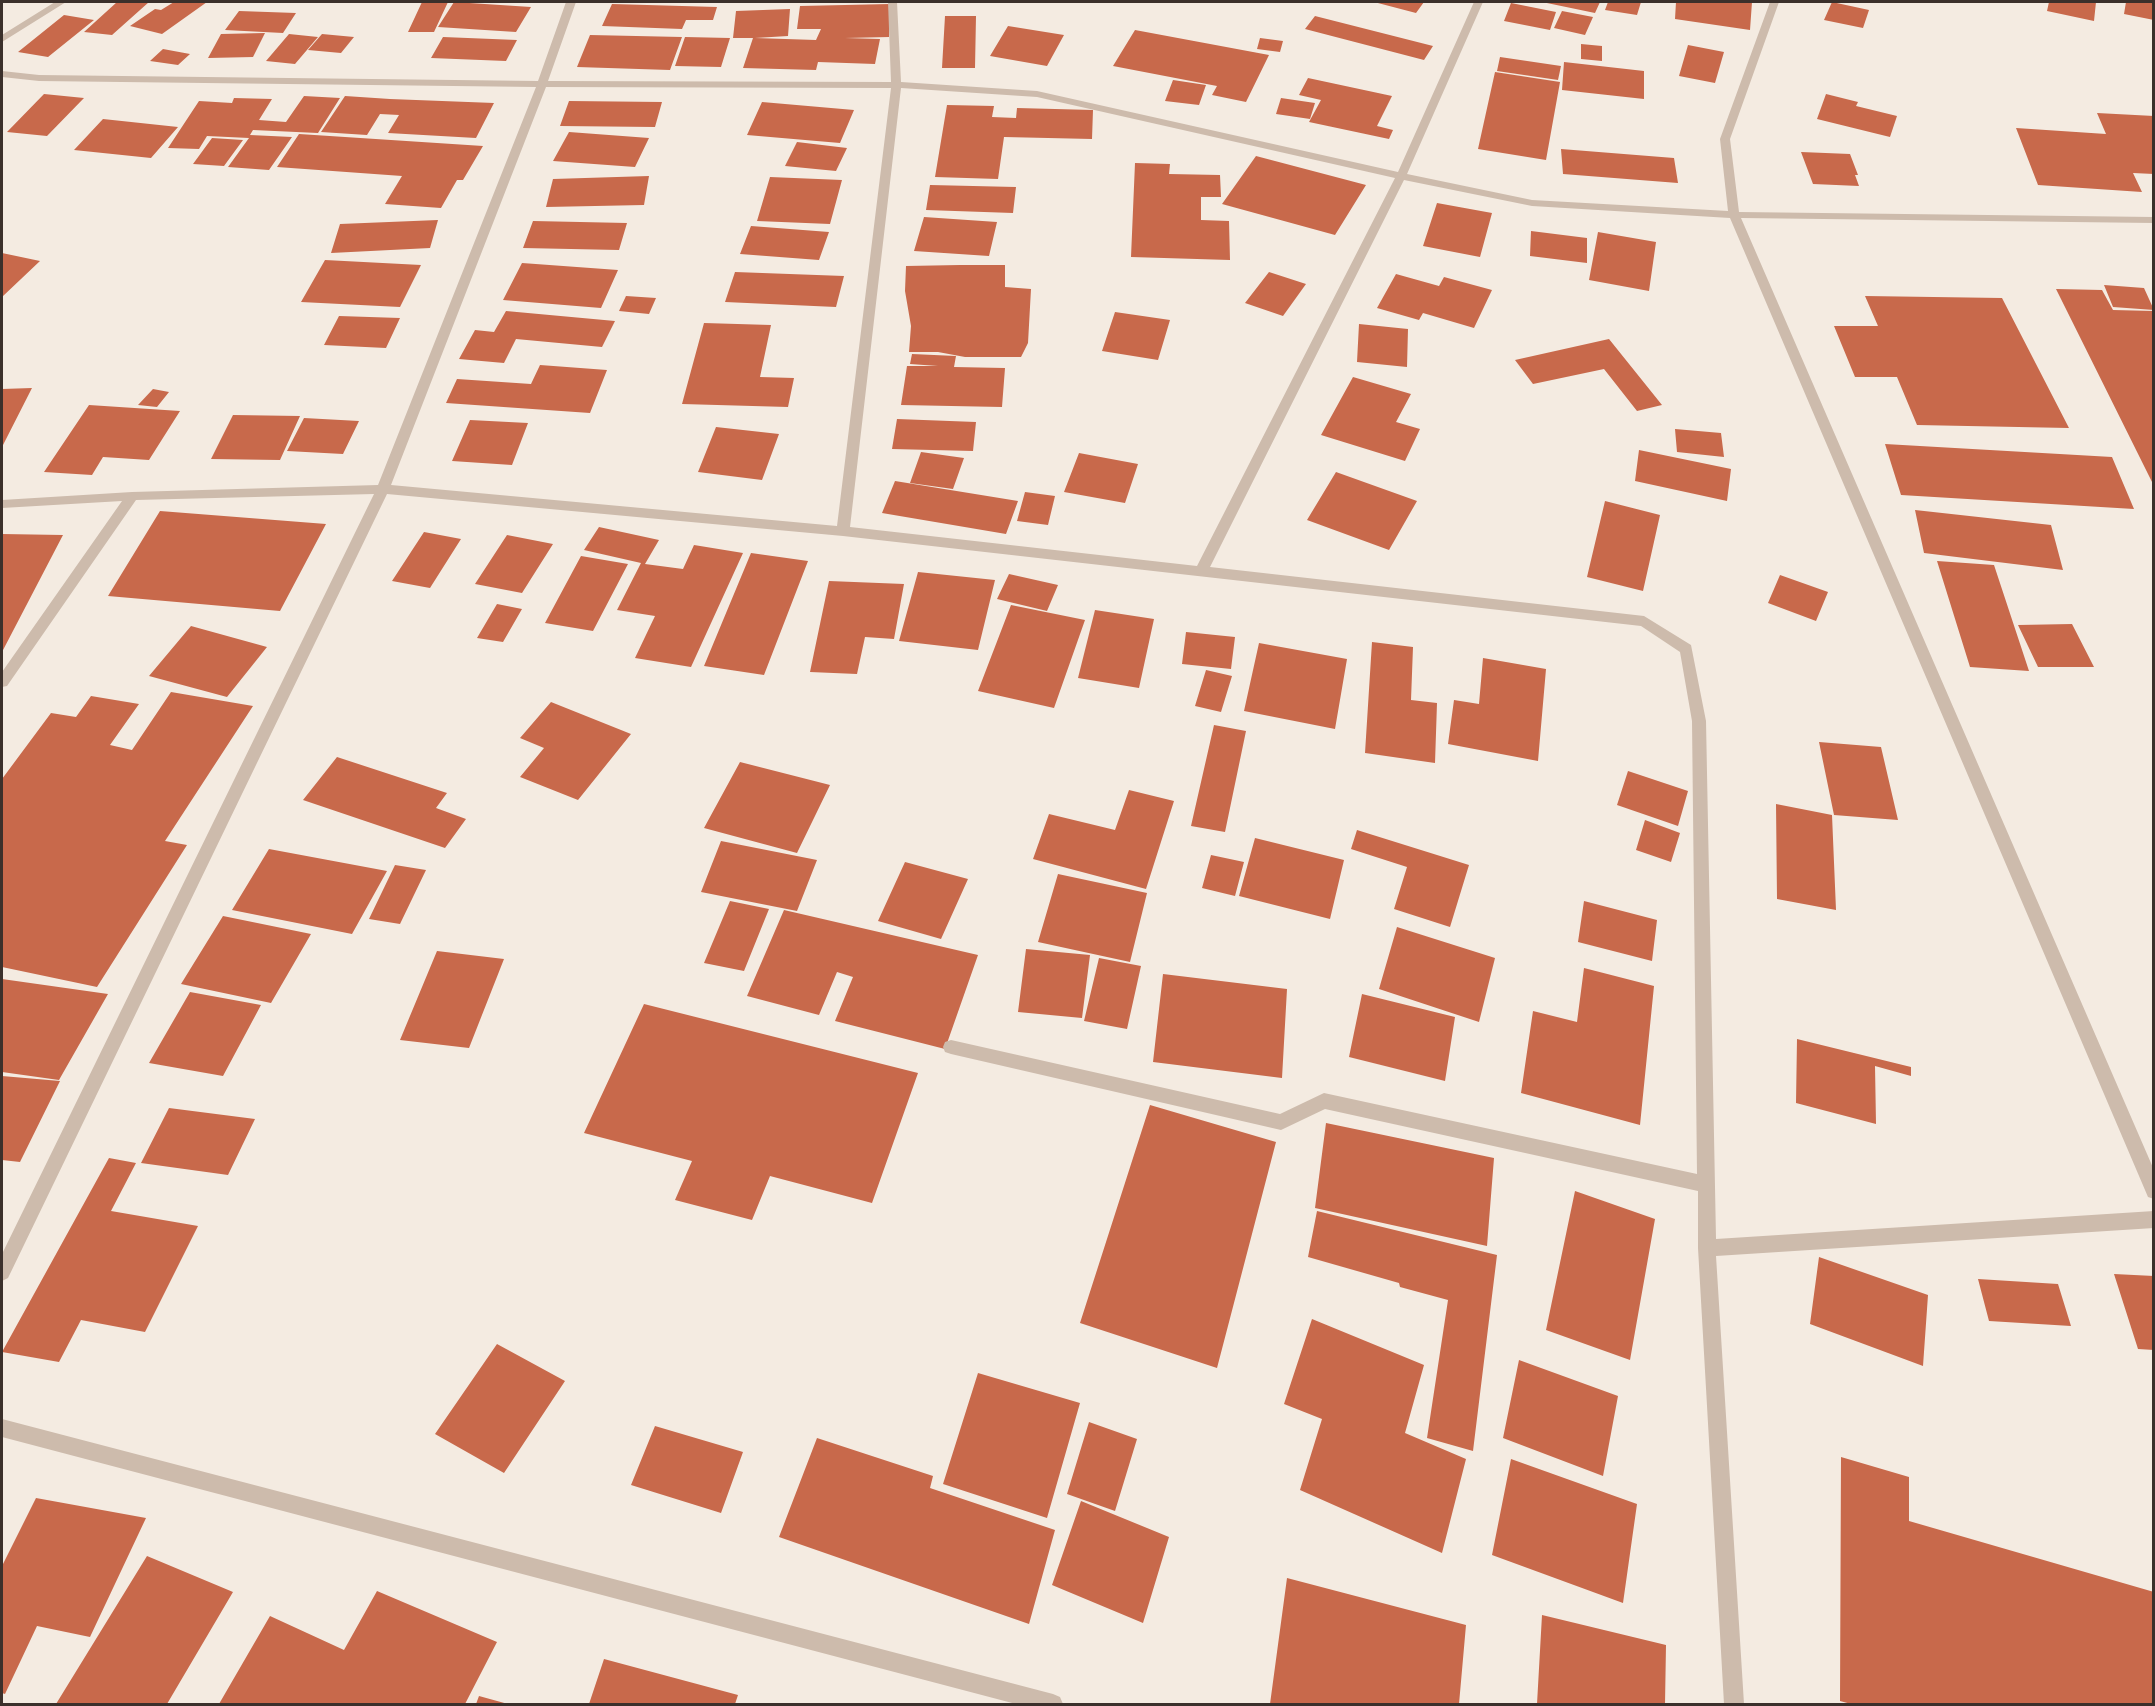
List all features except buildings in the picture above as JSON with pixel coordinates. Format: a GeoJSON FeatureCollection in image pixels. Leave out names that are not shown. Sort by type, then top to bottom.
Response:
{"type":"FeatureCollection","features":[{"type":"Feature","properties":{"kind":"street"},"geometry":{"type":"LineString","coordinates":[[2,39],[61,2]]}},
{"type":"Feature","properties":{"kind":"street"},"geometry":{"type":"LineString","coordinates":[[2,1272],[382,489],[542,84],[571,2]]}},
{"type":"Feature","properties":{"kind":"street"},"geometry":{"type":"LineString","coordinates":[[843,531],[896,85],[893,2]]}},
{"type":"Feature","properties":{"kind":"street"},"geometry":{"type":"LineString","coordinates":[[1202,570],[1401,176],[1479,2]]}},
{"type":"Feature","properties":{"kind":"street"},"geometry":{"type":"LineString","coordinates":[[1775,2],[1725,139],[1734,215],[2154,1191]]}},
{"type":"Feature","properties":{"kind":"street"},"geometry":{"type":"LineString","coordinates":[[2,74],[39,78],[542,84],[896,85],[1037,94],[1401,176],[1532,203],[1734,215],[2154,220]]}},
{"type":"Feature","properties":{"kind":"street"},"geometry":{"type":"LineString","coordinates":[[2,504],[132,496],[382,489],[843,531],[1644,621],[1686,649],[1699,721],[1707,1248],[1734,1704]]}},
{"type":"Feature","properties":{"kind":"street"},"geometry":{"type":"LineString","coordinates":[[2,682],[132,496]]}},
{"type":"Feature","properties":{"kind":"street"},"geometry":{"type":"LineString","coordinates":[[951,1047],[1281,1122],[1324,1101],[1705,1184]]}},
{"type":"Feature","properties":{"kind":"street"},"geometry":{"type":"LineString","coordinates":[[1707,1248],[2154,1219]]}},
{"type":"Feature","properties":{"kind":"street"},"geometry":{"type":"LineString","coordinates":[[2,1428],[1053,1704]]}}]}
